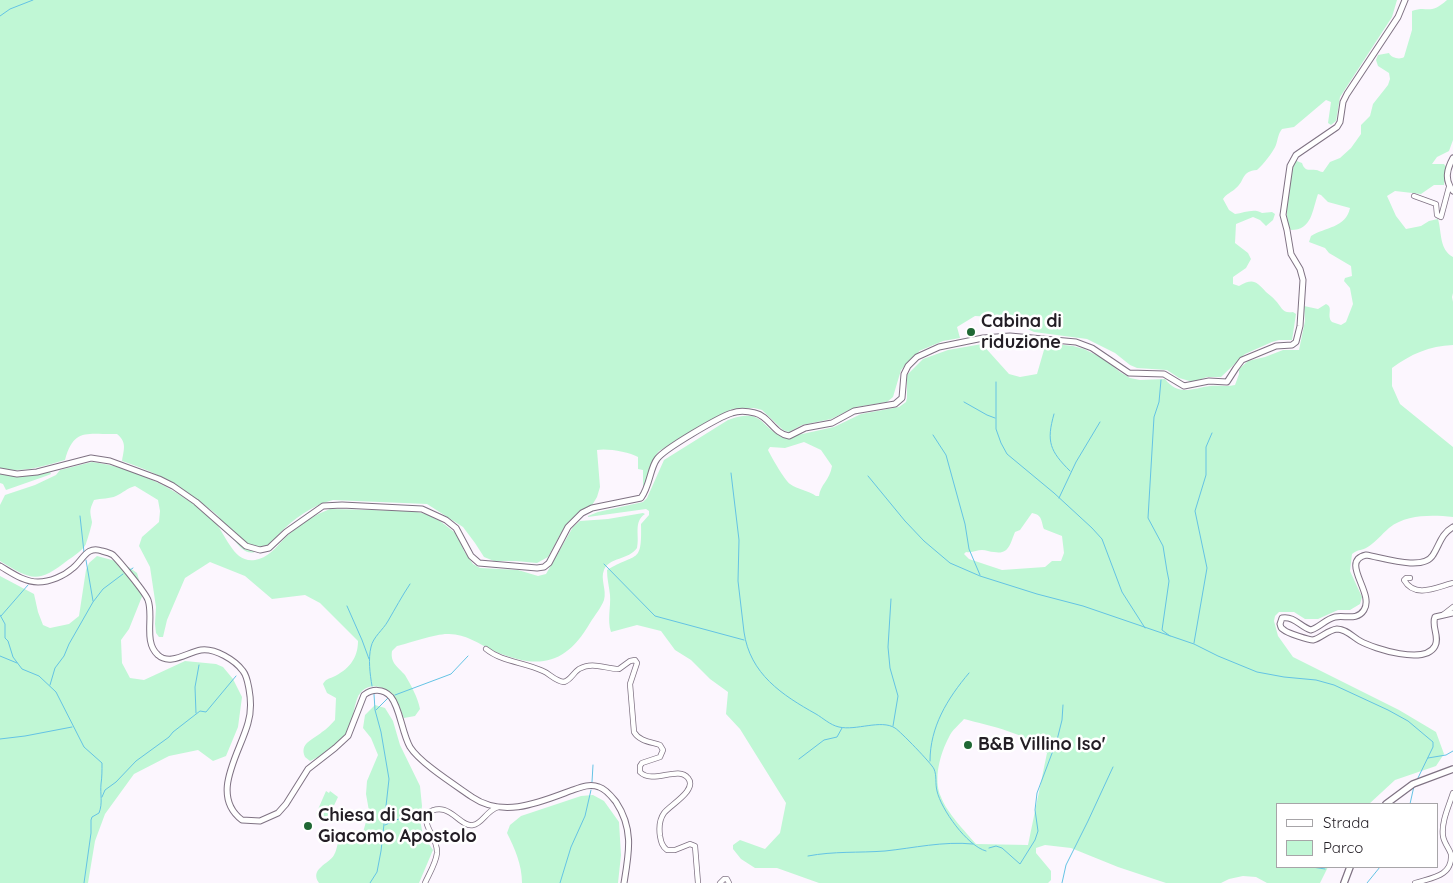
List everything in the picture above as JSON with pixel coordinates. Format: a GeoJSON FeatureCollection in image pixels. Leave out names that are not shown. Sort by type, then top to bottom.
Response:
{"type":"FeatureCollection","features":[{"type":"Feature","properties":{"kind":"main road"},"geometry":{"type":"LineString","coordinates":[[1387,803],[1413,784],[1451,770]]}},
{"type":"Feature","properties":{"kind":"main road"},"geometry":{"type":"LineString","coordinates":[[1344,883],[1350,868]]}},
{"type":"Feature","properties":{"kind":"street"},"geometry":{"type":"LineString","coordinates":[[0,472],[18,474],[37,472],[91,458],[110,461],[173,486],[196,502],[246,546],[260,550],[269,548],[286,532],[323,506],[342,505],[422,509],[446,520],[456,528],[471,556],[479,563],[539,568],[549,563],[568,527],[582,512],[592,508],[641,498],[647,488],[655,462],[660,455],[725,416],[740,411],[758,414],[764,417],[780,433],[789,436],[805,428],[832,423],[854,412],[892,405],[902,398],[904,374],[908,366],[918,357],[939,347],[997,336],[1076,342],[1092,348],[1133,374],[1164,374],[1184,386],[1209,381],[1228,382],[1242,360],[1276,346],[1292,345],[1296,342],[1300,326],[1303,280],[1300,269],[1291,254],[1283,213],[1291,163],[1296,155],[1333,131],[1338,124],[1343,102],[1347,94],[1398,18],[1405,0]]}},
{"type":"Feature","properties":{"kind":"street"},"geometry":{"type":"LineString","coordinates":[[1414,196],[1436,204],[1437,215],[1441,217],[1451,189],[1447,176],[1453,158]]}},
{"type":"Feature","properties":{"kind":"street"},"geometry":{"type":"LineString","coordinates":[[1453,527],[1443,534],[1430,558],[1422,562],[1411,563],[1366,556],[1359,558],[1356,563],[1356,569],[1365,590],[1366,606],[1359,615],[1351,618],[1334,617],[1311,630],[1304,628],[1296,620],[1288,617],[1282,618],[1280,624],[1284,631],[1309,640],[1340,629],[1359,641],[1377,649],[1419,656],[1429,653],[1435,647],[1434,618],[1453,613]]}},
{"type":"Feature","properties":{"kind":"street"},"geometry":{"type":"LineString","coordinates":[[0,566],[27,580],[43,582],[59,577],[72,568],[91,550],[102,550],[113,556],[147,598],[152,644],[156,654],[164,658],[177,658],[199,650],[206,650],[222,655],[243,671],[250,691],[250,714],[230,770],[228,796],[230,809],[242,820],[260,821],[278,813],[286,804],[308,769],[348,736],[364,695],[374,690],[383,692],[391,697],[407,740],[416,754],[482,802],[499,807],[512,808],[529,806],[588,786],[604,789],[620,809],[627,826],[629,849],[624,883]]}},
{"type":"Feature","properties":{"kind":"street"},"geometry":{"type":"LineString","coordinates":[[1410,578],[1404,580],[1407,585],[1422,591],[1429,591],[1453,583]]}},
{"type":"Feature","properties":{"kind":"street"},"geometry":{"type":"LineString","coordinates":[[1444,614],[1453,607]]}},
{"type":"Feature","properties":{"kind":"street"},"geometry":{"type":"LineString","coordinates":[[486,649],[505,659],[542,670],[564,682],[568,681],[580,669],[586,666],[599,665],[619,669],[630,661],[635,660],[636,663],[630,684],[634,732],[642,740],[660,745],[663,750],[660,757],[642,762],[640,772],[647,777],[680,773],[690,780],[687,792],[663,814],[660,835],[662,844],[667,850],[676,850],[690,844],[695,846],[698,883]]}},
{"type":"Feature","properties":{"kind":"street"},"geometry":{"type":"LineString","coordinates":[[1415,883],[1438,877],[1448,870],[1451,854],[1444,840],[1443,830],[1453,794]]}},
{"type":"Feature","properties":{"kind":"street"},"geometry":{"type":"LineString","coordinates":[[425,883],[438,850],[427,827],[426,814],[445,810],[468,825],[474,825],[480,822],[486,813],[499,807]]}},
{"type":"Feature","properties":{"kind":"street"},"geometry":{"type":"LineString","coordinates":[[720,883],[725,879],[729,883]]}},
{"type":"Feature","properties":{"kind":"green space"},"geometry":{"type":"Polygon","coordinates":[[[0,0],[1397,0],[1392,17],[1340,97],[1336,121],[1331,125],[1328,123],[1331,102],[1326,100],[1294,127],[1282,129],[1275,148],[1265,162],[1257,170],[1248,172],[1239,185],[1223,199],[1229,210],[1235,214],[1252,211],[1272,212],[1275,214],[1273,220],[1266,226],[1260,220],[1253,217],[1236,224],[1235,243],[1248,253],[1251,259],[1246,268],[1233,277],[1233,284],[1239,286],[1251,281],[1257,283],[1284,311],[1296,314],[1292,340],[1272,342],[1245,354],[1221,377],[1207,377],[1193,382],[1179,378],[1167,370],[1137,368],[1115,353],[1087,339],[1034,332],[1007,320],[975,316],[957,327],[960,338],[943,341],[919,351],[917,357],[906,364],[901,370],[893,397],[887,402],[856,407],[831,419],[802,425],[789,432],[783,430],[762,410],[754,408],[732,409],[659,451],[643,488],[643,470],[638,469],[638,457],[618,451],[597,450],[600,487],[597,497],[591,507],[576,515],[565,526],[548,557],[537,563],[494,561],[484,557],[463,527],[427,504],[333,500],[318,505],[297,518],[262,549],[249,552],[239,546],[217,515],[190,494],[163,478],[122,461],[124,443],[117,434],[90,434],[78,438],[73,442],[65,460],[41,467],[0,469],[0,0]]]}},
{"type":"Feature","properties":{"kind":"green space"},"geometry":{"type":"Polygon","coordinates":[[[1447,0],[1453,0],[1453,140],[1449,151],[1437,157],[1432,164],[1444,164],[1446,167],[1444,185],[1434,185],[1421,194],[1395,191],[1387,196],[1396,216],[1406,229],[1421,226],[1429,221],[1438,219],[1443,245],[1448,254],[1453,257],[1453,345],[1428,349],[1399,363],[1392,368],[1392,386],[1400,404],[1453,447],[1453,517],[1420,516],[1404,520],[1389,528],[1369,546],[1352,554],[1350,571],[1362,597],[1360,604],[1350,610],[1338,610],[1318,619],[1305,619],[1294,612],[1279,612],[1275,616],[1274,621],[1278,636],[1293,657],[1399,710],[1436,732],[1444,754],[1436,766],[1395,780],[1370,803],[1276,803],[1276,868],[1328,868],[1320,883],[1267,883],[1256,877],[1243,876],[1221,883],[1166,883],[1118,867],[1071,848],[1045,845],[1036,848],[1036,853],[1051,871],[1051,880],[1048,883],[819,883],[777,868],[755,868],[741,859],[733,849],[733,845],[740,840],[765,849],[780,833],[786,803],[740,729],[726,714],[728,692],[710,679],[691,660],[675,650],[661,631],[637,625],[611,632],[607,570],[636,556],[639,552],[641,524],[649,515],[649,511],[646,509],[588,516],[643,502],[647,498],[664,460],[728,420],[748,416],[755,417],[784,438],[834,427],[861,414],[899,407],[906,402],[907,398],[907,375],[923,359],[948,350],[982,344],[1009,374],[1020,377],[1037,374],[1046,343],[1073,346],[1104,359],[1130,378],[1140,380],[1165,379],[1170,385],[1186,390],[1210,386],[1235,385],[1239,369],[1248,361],[1283,350],[1299,350],[1305,321],[1304,306],[1318,309],[1326,304],[1328,305],[1330,320],[1341,325],[1346,322],[1353,304],[1350,288],[1344,281],[1345,278],[1352,276],[1351,266],[1329,253],[1325,248],[1309,242],[1311,236],[1344,220],[1350,208],[1328,202],[1318,194],[1307,223],[1303,227],[1291,230],[1288,223],[1287,205],[1288,185],[1294,160],[1302,163],[1306,169],[1323,172],[1330,162],[1340,158],[1351,148],[1361,134],[1361,125],[1370,116],[1373,104],[1388,85],[1390,79],[1389,73],[1378,66],[1376,60],[1378,55],[1389,53],[1396,58],[1404,57],[1412,30],[1412,11],[1436,8],[1447,0]],[[804,442],[785,448],[770,447],[768,450],[781,473],[790,484],[819,496],[832,466],[821,450],[804,442]],[[1032,513],[1020,530],[1015,532],[1008,548],[1003,552],[982,550],[966,552],[964,554],[969,559],[1002,570],[1045,567],[1052,561],[1061,561],[1064,553],[1062,536],[1044,529],[1038,515],[1032,513]],[[964,719],[950,734],[939,767],[939,790],[947,809],[976,844],[1028,845],[1047,753],[1030,740],[1019,735],[964,719]]]}},
{"type":"Feature","properties":{"kind":"green space"},"geometry":{"type":"Polygon","coordinates":[[[92,462],[125,469],[141,475],[188,500],[214,521],[237,554],[250,560],[268,555],[297,527],[330,509],[412,511],[426,514],[440,521],[458,535],[464,551],[473,564],[480,568],[518,570],[538,576],[546,574],[573,527],[580,521],[645,514],[641,517],[638,525],[637,548],[629,555],[610,563],[604,570],[605,596],[603,603],[581,637],[571,648],[550,660],[537,662],[510,657],[455,634],[423,638],[397,646],[392,651],[392,659],[405,675],[416,696],[420,709],[415,716],[404,718],[394,697],[385,689],[374,686],[364,689],[357,699],[351,724],[341,740],[310,761],[305,757],[305,745],[335,720],[336,698],[327,693],[323,684],[327,679],[348,667],[358,647],[358,641],[320,603],[305,595],[272,599],[245,576],[210,562],[185,578],[167,620],[163,637],[159,637],[156,633],[156,607],[150,567],[139,546],[142,537],[159,522],[160,511],[158,500],[135,486],[114,497],[94,500],[90,511],[92,524],[86,544],[78,553],[49,573],[34,577],[19,572],[0,561],[0,505],[5,495],[35,485],[56,475],[60,470],[92,462]]]}},
{"type":"Feature","properties":{"kind":"green space"},"geometry":{"type":"Polygon","coordinates":[[[50,472],[51,474],[6,490],[3,484],[0,483],[0,474],[28,476],[50,472]]]}},
{"type":"Feature","properties":{"kind":"green space"},"geometry":{"type":"Polygon","coordinates":[[[97,556],[123,563],[137,573],[143,594],[129,629],[121,640],[122,663],[130,678],[144,680],[185,661],[216,664],[223,667],[233,679],[242,697],[238,727],[226,756],[213,761],[198,750],[169,756],[134,774],[105,814],[95,841],[88,883],[0,883],[0,576],[34,594],[43,625],[50,628],[69,624],[79,616],[86,570],[89,563],[97,556]]]}},
{"type":"Feature","properties":{"kind":"green space"},"geometry":{"type":"Polygon","coordinates":[[[375,705],[385,708],[393,721],[400,745],[420,786],[422,806],[420,820],[423,835],[433,850],[419,883],[319,883],[316,874],[332,858],[338,843],[362,836],[369,811],[366,794],[367,781],[378,755],[371,738],[363,728],[365,715],[375,705]]]}},
{"type":"Feature","properties":{"kind":"green space"},"geometry":{"type":"Polygon","coordinates":[[[326,791],[329,793],[330,791],[338,797],[328,818],[316,814],[326,791]]]}},
{"type":"Feature","properties":{"kind":"green space"},"geometry":{"type":"Polygon","coordinates":[[[593,795],[604,801],[619,822],[621,855],[618,883],[522,883],[518,857],[507,833],[510,825],[521,816],[581,796],[593,795]]]}},
{"type":"Feature","properties":{"kind":"waterway"},"geometry":{"type":"LineString","coordinates":[[0,16],[10,9],[33,0]]}},
{"type":"Feature","properties":{"kind":"waterway"},"geometry":{"type":"LineString","coordinates":[[1161,380],[1159,402],[1154,417],[1148,518],[1163,546],[1169,581],[1162,630],[1170,636]]}},
{"type":"Feature","properties":{"kind":"waterway"},"geometry":{"type":"LineString","coordinates":[[996,382],[996,429],[1007,454],[1054,493],[1102,539],[1122,592],[1145,628]]}},
{"type":"Feature","properties":{"kind":"waterway"},"geometry":{"type":"LineString","coordinates":[[964,402],[995,418]]}},
{"type":"Feature","properties":{"kind":"waterway"},"geometry":{"type":"LineString","coordinates":[[1054,414],[1050,439],[1054,452],[1070,471]]}},
{"type":"Feature","properties":{"kind":"waterway"},"geometry":{"type":"LineString","coordinates":[[1059,498],[1076,462],[1100,422]]}},
{"type":"Feature","properties":{"kind":"waterway"},"geometry":{"type":"LineString","coordinates":[[1194,643],[1207,568],[1195,511],[1206,475],[1206,447],[1212,433]]}},
{"type":"Feature","properties":{"kind":"waterway"},"geometry":{"type":"LineString","coordinates":[[933,435],[946,455],[965,524],[969,549],[980,575]]}},
{"type":"Feature","properties":{"kind":"waterway"},"geometry":{"type":"LineString","coordinates":[[731,473],[739,540],[738,581],[744,632],[747,647],[760,671],[791,699],[836,726],[853,728],[883,725],[895,728],[934,769],[939,799],[949,817],[963,835],[979,848],[986,851]]}},
{"type":"Feature","properties":{"kind":"waterway"},"geometry":{"type":"LineString","coordinates":[[868,476],[905,521],[924,541],[950,563],[980,576],[1083,606],[1194,644],[1257,672],[1316,680],[1334,685],[1408,721],[1433,742],[1433,747],[1417,780]]}},
{"type":"Feature","properties":{"kind":"waterway"},"geometry":{"type":"LineString","coordinates":[[80,516],[84,552]]}},
{"type":"Feature","properties":{"kind":"waterway"},"geometry":{"type":"LineString","coordinates":[[86,560],[93,601]]}},
{"type":"Feature","properties":{"kind":"waterway"},"geometry":{"type":"LineString","coordinates":[[604,564],[655,616],[744,640]]}},
{"type":"Feature","properties":{"kind":"waterway"},"geometry":{"type":"LineString","coordinates":[[50,685],[55,668],[64,656],[93,602],[103,589],[123,574]]}},
{"type":"Feature","properties":{"kind":"waterway"},"geometry":{"type":"LineString","coordinates":[[372,686],[369,661],[372,643],[410,584]]}},
{"type":"Feature","properties":{"kind":"waterway"},"geometry":{"type":"LineString","coordinates":[[1,616],[28,585]]}},
{"type":"Feature","properties":{"kind":"waterway"},"geometry":{"type":"LineString","coordinates":[[891,599],[888,647],[890,668],[898,696],[893,726]]}},
{"type":"Feature","properties":{"kind":"waterway"},"geometry":{"type":"LineString","coordinates":[[347,606],[369,659]]}},
{"type":"Feature","properties":{"kind":"waterway"},"geometry":{"type":"LineString","coordinates":[[0,615],[5,624],[5,638],[8,641],[13,657],[22,669],[39,676],[56,692],[84,747],[102,763],[101,806],[99,813],[92,817],[91,820],[84,883]]}},
{"type":"Feature","properties":{"kind":"waterway"},"geometry":{"type":"LineString","coordinates":[[0,656],[17,663]]}},
{"type":"Feature","properties":{"kind":"waterway"},"geometry":{"type":"LineString","coordinates":[[395,695],[451,674],[468,656]]}},
{"type":"Feature","properties":{"kind":"waterway"},"geometry":{"type":"LineString","coordinates":[[196,713],[195,687],[199,665]]}},
{"type":"Feature","properties":{"kind":"waterway"},"geometry":{"type":"LineString","coordinates":[[930,761],[933,737],[941,714],[969,673]]}},
{"type":"Feature","properties":{"kind":"waterway"},"geometry":{"type":"LineString","coordinates":[[102,797],[105,790],[116,782],[136,761],[200,711],[206,712],[236,676]]}},
{"type":"Feature","properties":{"kind":"waterway"},"geometry":{"type":"LineString","coordinates":[[370,883],[377,872],[381,851],[389,779],[381,732],[375,710],[374,694]]}},
{"type":"Feature","properties":{"kind":"waterway"},"geometry":{"type":"LineString","coordinates":[[376,710],[388,698]]}},
{"type":"Feature","properties":{"kind":"waterway"},"geometry":{"type":"LineString","coordinates":[[989,848],[996,846],[1002,848],[1020,864],[1035,840],[1038,831],[1035,810],[1037,793],[1057,740],[1062,720],[1063,705]]}},
{"type":"Feature","properties":{"kind":"waterway"},"geometry":{"type":"LineString","coordinates":[[0,739],[72,727]]}},
{"type":"Feature","properties":{"kind":"waterway"},"geometry":{"type":"LineString","coordinates":[[799,759],[824,740],[837,737],[842,728]]}},
{"type":"Feature","properties":{"kind":"waterway"},"geometry":{"type":"LineString","coordinates":[[1428,758],[1446,755],[1453,751]]}},
{"type":"Feature","properties":{"kind":"waterway"},"geometry":{"type":"LineString","coordinates":[[592,782],[593,765]]}},
{"type":"Feature","properties":{"kind":"waterway"},"geometry":{"type":"LineString","coordinates":[[1062,883],[1066,865],[1113,767]]}},
{"type":"Feature","properties":{"kind":"waterway"},"geometry":{"type":"LineString","coordinates":[[1410,803],[1414,786]]}},
{"type":"Feature","properties":{"kind":"waterway"},"geometry":{"type":"LineString","coordinates":[[560,883],[571,847],[585,816],[591,790]]}},
{"type":"Feature","properties":{"kind":"waterway"},"geometry":{"type":"LineString","coordinates":[[385,825],[419,810]]}},
{"type":"Feature","properties":{"kind":"waterway"},"geometry":{"type":"LineString","coordinates":[[808,856],[885,851],[940,844],[973,844]]}},
{"type":"Feature","properties":{"kind":"waterway"},"geometry":{"type":"LineString","coordinates":[[1318,868],[1325,869]]}},
{"type":"Feature","properties":{"kind":"waterway"},"geometry":{"type":"LineString","coordinates":[[1367,883],[1379,868]]}},
{"type":"Feature","properties":{"kind":"place","name":"Cabina di riduzione"},"geometry":{"type":"Point","coordinates":[971,332]}},
{"type":"Feature","properties":{"kind":"place","name":"B&B Villino Iso'"},"geometry":{"type":"Point","coordinates":[968,745]}},
{"type":"Feature","properties":{"kind":"place","name":"Chiesa di San Giacomo Apostolo"},"geometry":{"type":"Point","coordinates":[308,826]}}]}
